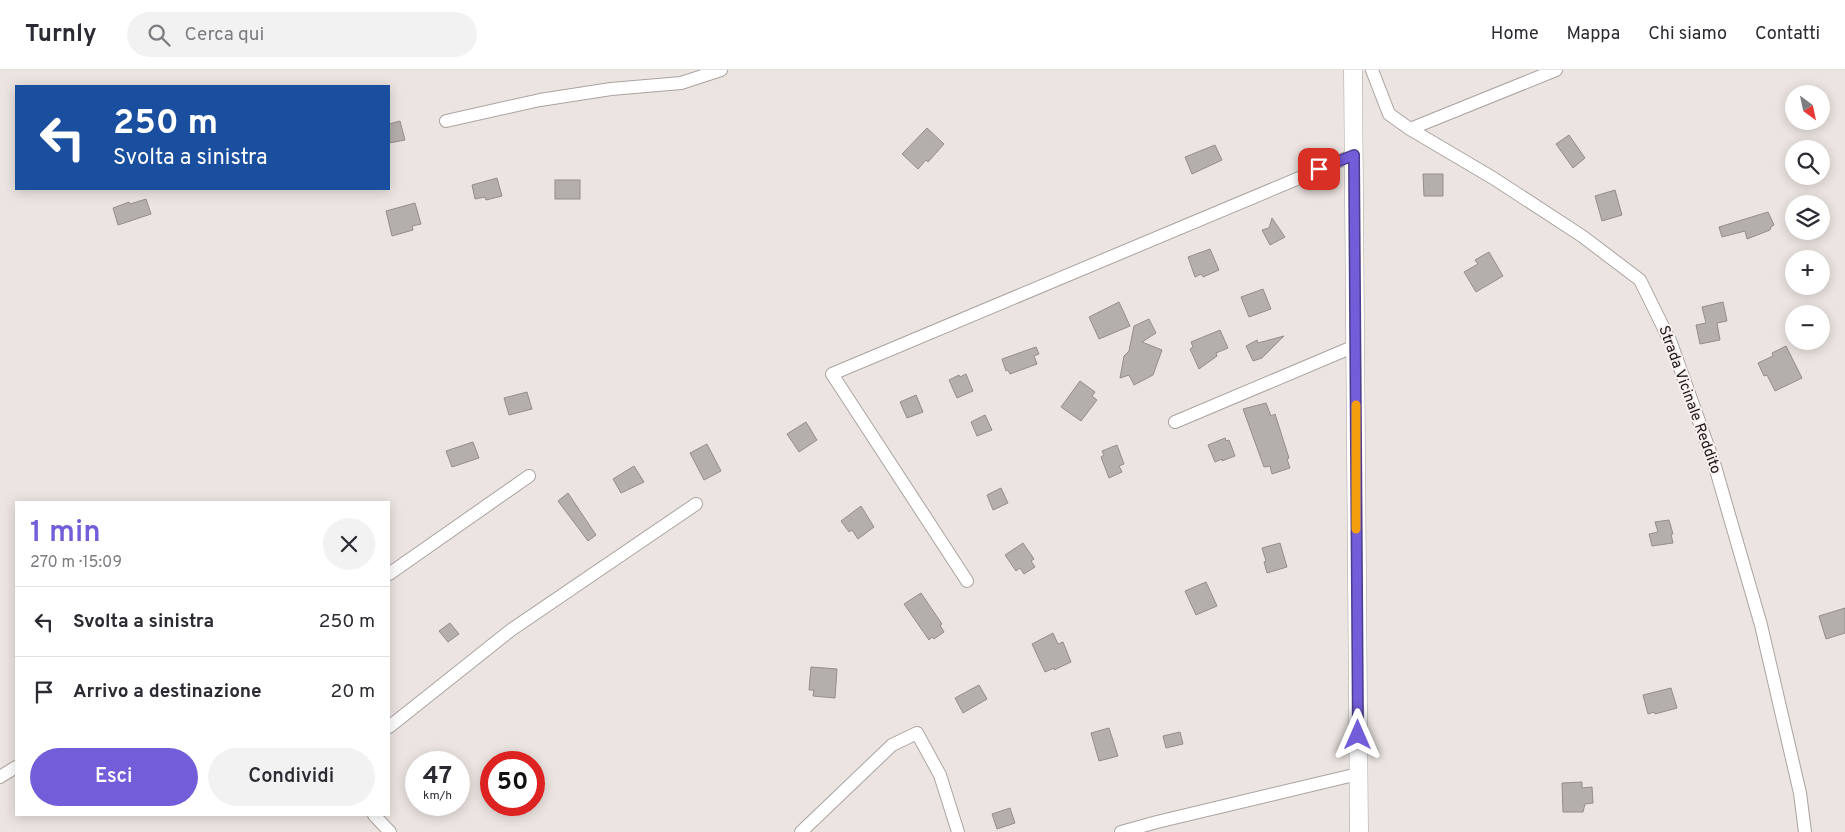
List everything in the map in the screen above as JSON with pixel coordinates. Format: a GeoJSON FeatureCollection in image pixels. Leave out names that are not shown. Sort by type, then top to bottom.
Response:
{"type":"FeatureCollection","features":[{"type":"Feature","properties":{"kind":"main road"},"geometry":{"type":"LineString","coordinates":[[1353,70],[1359,832]]}},
{"type":"Feature","properties":{"kind":"street"},"geometry":{"type":"LineString","coordinates":[[446,122],[472,114],[549,99],[611,89],[681,83],[721,70]]}},
{"type":"Feature","properties":{"kind":"street","name":"Strada Vicinale Reddito"},"geometry":{"type":"LineString","coordinates":[[1372,70],[1389,114],[1582,236],[1640,280],[1671,342],[1714,463],[1761,625],[1800,793],[1805,832]]}},
{"type":"Feature","properties":{"kind":"street"},"geometry":{"type":"LineString","coordinates":[[1410,129],[1556,70]]}},
{"type":"Feature","properties":{"kind":"street"},"geometry":{"type":"LineString","coordinates":[[967,581],[832,374],[1354,155]]}},
{"type":"Feature","properties":{"kind":"street"},"geometry":{"type":"LineString","coordinates":[[1175,422],[1355,346]]}},
{"type":"Feature","properties":{"kind":"street"},"geometry":{"type":"LineString","coordinates":[[390,573],[530,476]]}},
{"type":"Feature","properties":{"kind":"street"},"geometry":{"type":"LineString","coordinates":[[390,726],[511,630],[696,504]]}},
{"type":"Feature","properties":{"kind":"street"},"geometry":{"type":"LineString","coordinates":[[801,832],[892,745],[917,733],[940,775],[958,832]]}},
{"type":"Feature","properties":{"kind":"street"},"geometry":{"type":"LineString","coordinates":[[0,777],[15,768]]}},
{"type":"Feature","properties":{"kind":"street"},"geometry":{"type":"LineString","coordinates":[[1121,832],[1358,774]]}},
{"type":"Feature","properties":{"kind":"street"},"geometry":{"type":"LineString","coordinates":[[375,816],[390,832]]}},
{"type":"Feature","properties":{"kind":"building"},"geometry":{"type":"Polygon","coordinates":[[[400,121],[405,140],[390,143],[390,124],[400,121]]]}},
{"type":"Feature","properties":{"kind":"building"},"geometry":{"type":"Polygon","coordinates":[[[927,128],[944,144],[928,162],[926,160],[918,169],[902,154],[927,128]]]}},
{"type":"Feature","properties":{"kind":"building"},"geometry":{"type":"Polygon","coordinates":[[[1569,135],[1585,158],[1573,168],[1556,144],[1569,135]]]}},
{"type":"Feature","properties":{"kind":"building"},"geometry":{"type":"Polygon","coordinates":[[[1215,145],[1222,160],[1192,174],[1185,157],[1215,145]]]}},
{"type":"Feature","properties":{"kind":"building"},"geometry":{"type":"Polygon","coordinates":[[[1423,174],[1443,174],[1443,196],[1424,196],[1423,174]]]}},
{"type":"Feature","properties":{"kind":"building"},"geometry":{"type":"Polygon","coordinates":[[[497,178],[502,196],[486,200],[485,197],[475,199],[472,185],[497,178]]]}},
{"type":"Feature","properties":{"kind":"building"},"geometry":{"type":"Polygon","coordinates":[[[555,180],[580,180],[580,199],[555,199],[555,180]]]}},
{"type":"Feature","properties":{"kind":"building"},"geometry":{"type":"Polygon","coordinates":[[[1615,190],[1622,215],[1602,221],[1595,196],[1615,190]]]}},
{"type":"Feature","properties":{"kind":"building"},"geometry":{"type":"Polygon","coordinates":[[[146,199],[151,214],[118,225],[113,208],[129,202],[130,204],[146,199]]]}},
{"type":"Feature","properties":{"kind":"building"},"geometry":{"type":"Polygon","coordinates":[[[415,203],[421,224],[412,226],[413,230],[392,236],[386,211],[415,203]]]}},
{"type":"Feature","properties":{"kind":"building"},"geometry":{"type":"Polygon","coordinates":[[[1768,212],[1774,225],[1770,230],[1747,239],[1745,231],[1722,237],[1719,227],[1768,212]]]}},
{"type":"Feature","properties":{"kind":"building"},"geometry":{"type":"Polygon","coordinates":[[[1272,218],[1285,237],[1270,245],[1262,230],[1269,228],[1272,218]]]}},
{"type":"Feature","properties":{"kind":"building"},"geometry":{"type":"Polygon","coordinates":[[[1210,249],[1219,270],[1203,277],[1201,274],[1195,277],[1188,257],[1210,249]]]}},
{"type":"Feature","properties":{"kind":"building"},"geometry":{"type":"Polygon","coordinates":[[[1489,252],[1503,276],[1476,292],[1464,272],[1478,264],[1475,260],[1489,252]]]}},
{"type":"Feature","properties":{"kind":"building"},"geometry":{"type":"Polygon","coordinates":[[[1263,289],[1271,309],[1249,317],[1241,297],[1263,289]]]}},
{"type":"Feature","properties":{"kind":"building"},"geometry":{"type":"Polygon","coordinates":[[[1119,302],[1130,326],[1099,339],[1089,317],[1119,302]]]}},
{"type":"Feature","properties":{"kind":"building"},"geometry":{"type":"Polygon","coordinates":[[[1723,302],[1727,321],[1717,323],[1720,340],[1700,344],[1696,325],[1706,323],[1702,307],[1723,302]]]}},
{"type":"Feature","properties":{"kind":"building"},"geometry":{"type":"Polygon","coordinates":[[[1149,319],[1156,333],[1142,342],[1162,350],[1153,375],[1134,385],[1129,375],[1120,378],[1124,356],[1129,351],[1134,326],[1149,319]]]}},
{"type":"Feature","properties":{"kind":"building"},"geometry":{"type":"Polygon","coordinates":[[[1220,330],[1228,348],[1216,353],[1217,356],[1199,369],[1190,349],[1193,347],[1191,342],[1220,330]]]}},
{"type":"Feature","properties":{"kind":"building"},"geometry":{"type":"Polygon","coordinates":[[[1284,336],[1262,358],[1253,361],[1246,346],[1257,340],[1258,343],[1284,336]]]}},
{"type":"Feature","properties":{"kind":"building"},"geometry":{"type":"Polygon","coordinates":[[[1785,346],[1785,350],[1788,350],[1802,378],[1775,391],[1767,375],[1764,376],[1758,363],[1773,356],[1772,353],[1785,346]]]}},
{"type":"Feature","properties":{"kind":"building"},"geometry":{"type":"Polygon","coordinates":[[[1036,347],[1039,354],[1034,356],[1037,364],[1010,374],[1008,370],[1006,371],[1002,359],[1036,347]]]}},
{"type":"Feature","properties":{"kind":"building"},"geometry":{"type":"Polygon","coordinates":[[[966,374],[973,391],[957,398],[949,380],[966,374]]]}},
{"type":"Feature","properties":{"kind":"building"},"geometry":{"type":"Polygon","coordinates":[[[1080,381],[1095,392],[1092,396],[1097,400],[1081,421],[1061,407],[1080,381]]]}},
{"type":"Feature","properties":{"kind":"building"},"geometry":{"type":"Polygon","coordinates":[[[527,392],[532,409],[509,415],[504,398],[527,392]]]}},
{"type":"Feature","properties":{"kind":"building"},"geometry":{"type":"Polygon","coordinates":[[[916,395],[923,412],[907,418],[900,402],[916,395]]]}},
{"type":"Feature","properties":{"kind":"building"},"geometry":{"type":"Polygon","coordinates":[[[1266,403],[1271,416],[1275,414],[1289,458],[1287,459],[1290,468],[1272,474],[1270,466],[1264,467],[1243,409],[1266,403]]]}},
{"type":"Feature","properties":{"kind":"building"},"geometry":{"type":"Polygon","coordinates":[[[985,415],[992,430],[977,436],[971,422],[985,415]]]}},
{"type":"Feature","properties":{"kind":"building"},"geometry":{"type":"Polygon","coordinates":[[[806,422],[817,440],[799,452],[787,434],[806,422]]]}},
{"type":"Feature","properties":{"kind":"building"},"geometry":{"type":"Polygon","coordinates":[[[1225,438],[1226,441],[1229,440],[1235,456],[1215,462],[1208,445],[1225,438]]]}},
{"type":"Feature","properties":{"kind":"building"},"geometry":{"type":"Polygon","coordinates":[[[473,442],[479,458],[452,467],[446,451],[473,442]]]}},
{"type":"Feature","properties":{"kind":"building"},"geometry":{"type":"Polygon","coordinates":[[[707,444],[721,471],[704,480],[690,453],[707,444]]]}},
{"type":"Feature","properties":{"kind":"building"},"geometry":{"type":"Polygon","coordinates":[[[1117,445],[1124,464],[1119,466],[1122,472],[1109,478],[1101,457],[1104,455],[1102,451],[1117,445]]]}},
{"type":"Feature","properties":{"kind":"building"},"geometry":{"type":"Polygon","coordinates":[[[634,466],[644,482],[621,493],[613,479],[634,466]]]}},
{"type":"Feature","properties":{"kind":"building"},"geometry":{"type":"Polygon","coordinates":[[[1001,488],[1008,503],[993,510],[987,495],[1001,488]]]}},
{"type":"Feature","properties":{"kind":"building"},"geometry":{"type":"Polygon","coordinates":[[[568,493],[596,535],[588,541],[558,501],[568,493]]]}},
{"type":"Feature","properties":{"kind":"building"},"geometry":{"type":"Polygon","coordinates":[[[861,506],[874,527],[858,539],[852,530],[849,532],[841,521],[861,506]]]}},
{"type":"Feature","properties":{"kind":"building"},"geometry":{"type":"Polygon","coordinates":[[[1669,520],[1673,534],[1671,534],[1673,543],[1652,546],[1649,534],[1658,532],[1655,522],[1669,520]]]}},
{"type":"Feature","properties":{"kind":"building"},"geometry":{"type":"Polygon","coordinates":[[[1023,543],[1034,559],[1031,561],[1035,567],[1024,574],[1020,568],[1016,571],[1005,555],[1023,543]]]}},
{"type":"Feature","properties":{"kind":"building"},"geometry":{"type":"Polygon","coordinates":[[[1280,543],[1287,567],[1267,573],[1262,548],[1280,543]]]}},
{"type":"Feature","properties":{"kind":"building"},"geometry":{"type":"Polygon","coordinates":[[[1206,582],[1217,606],[1196,615],[1185,591],[1206,582]]]}},
{"type":"Feature","properties":{"kind":"building"},"geometry":{"type":"Polygon","coordinates":[[[921,593],[942,624],[940,625],[944,632],[934,639],[932,637],[929,640],[904,604],[921,593]]]}},
{"type":"Feature","properties":{"kind":"building"},"geometry":{"type":"Polygon","coordinates":[[[1845,608],[1845,633],[1826,639],[1819,616],[1845,608]]]}},
{"type":"Feature","properties":{"kind":"building"},"geometry":{"type":"Polygon","coordinates":[[[450,623],[459,634],[448,642],[439,631],[450,623]]]}},
{"type":"Feature","properties":{"kind":"building"},"geometry":{"type":"Polygon","coordinates":[[[1053,633],[1058,644],[1063,642],[1071,662],[1045,672],[1032,644],[1053,633]]]}},
{"type":"Feature","properties":{"kind":"building"},"geometry":{"type":"Polygon","coordinates":[[[811,667],[837,669],[835,698],[813,696],[814,690],[809,690],[811,667]]]}},
{"type":"Feature","properties":{"kind":"building"},"geometry":{"type":"Polygon","coordinates":[[[979,685],[987,699],[963,713],[955,698],[979,685]]]}},
{"type":"Feature","properties":{"kind":"building"},"geometry":{"type":"Polygon","coordinates":[[[1671,688],[1677,708],[1648,714],[1643,695],[1671,688]]]}},
{"type":"Feature","properties":{"kind":"building"},"geometry":{"type":"Polygon","coordinates":[[[1109,728],[1118,756],[1099,761],[1091,733],[1109,728]]]}},
{"type":"Feature","properties":{"kind":"building"},"geometry":{"type":"Polygon","coordinates":[[[1180,732],[1183,744],[1166,748],[1163,736],[1180,732]]]}},
{"type":"Feature","properties":{"kind":"building"},"geometry":{"type":"Polygon","coordinates":[[[1582,782],[1582,788],[1592,787],[1593,803],[1585,804],[1583,812],[1563,812],[1562,783],[1582,782]]]}},
{"type":"Feature","properties":{"kind":"building"},"geometry":{"type":"Polygon","coordinates":[[[1010,808],[1015,823],[997,829],[992,814],[1010,808]]]}},
{"type":"Feature","properties":{"kind":"slow traffic"},"geometry":{"type":"LineString","coordinates":[[1356,405],[1356,529]]}},
{"type":"Feature","properties":{"kind":"route"},"geometry":{"type":"LineString","coordinates":[[1319,169],[1354,155],[1358,735]]}}]}
